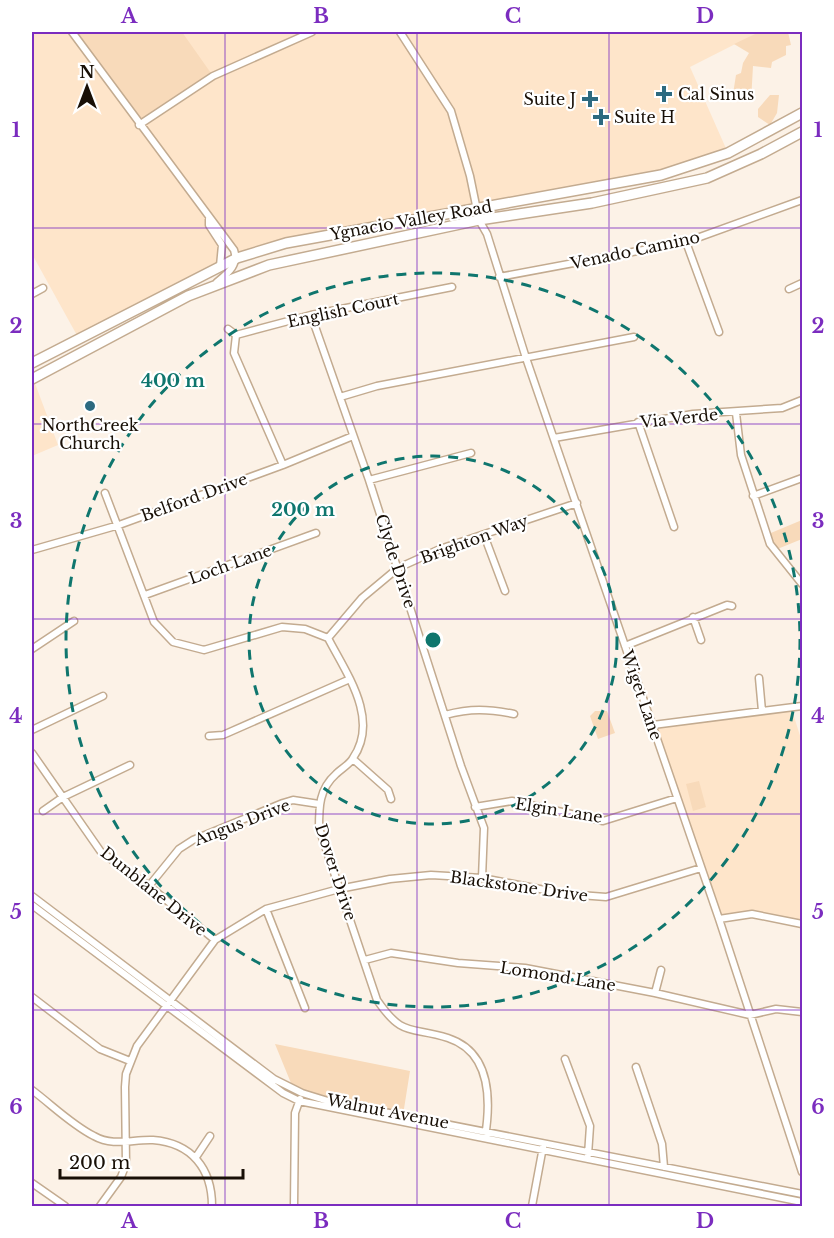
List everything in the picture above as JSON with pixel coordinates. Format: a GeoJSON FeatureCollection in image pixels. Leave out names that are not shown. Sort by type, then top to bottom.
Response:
{"type":"FeatureCollection","features":[{"type":"Feature","properties":{"kind":"highway","name":"Ygnacio Valley Road"},"geometry":{"type":"LineString","coordinates":[[32,361],[237,258],[286,243],[661,175],[728,153],[802,113]]}},
{"type":"Feature","properties":{"kind":"highway","name":"Ygnacio Valley Road"},"geometry":{"type":"LineString","coordinates":[[32,378],[214,284],[268,265],[479,220],[592,203],[707,178],[762,154],[802,132]]}},
{"type":"Feature","properties":{"kind":"street"},"geometry":{"type":"LineString","coordinates":[[72,32],[209,219],[215,221],[237,258],[227,274],[214,284]]}},
{"type":"Feature","properties":{"kind":"street"},"geometry":{"type":"LineString","coordinates":[[139,125],[213,76],[312,32]]}},
{"type":"Feature","properties":{"kind":"street","name":"Wiget Lane"},"geometry":{"type":"LineString","coordinates":[[400,32],[451,111],[479,220],[487,234],[526,358],[719,919],[802,1172]]}},
{"type":"Feature","properties":{"kind":"street","name":"Venado Camino"},"geometry":{"type":"LineString","coordinates":[[499,277],[686,242],[802,200]]}},
{"type":"Feature","properties":{"kind":"street"},"geometry":{"type":"LineString","coordinates":[[209,219],[208,225],[222,244],[220,266]]}},
{"type":"Feature","properties":{"kind":"street"},"geometry":{"type":"LineString","coordinates":[[686,242],[719,332]]}},
{"type":"Feature","properties":{"kind":"street"},"geometry":{"type":"LineString","coordinates":[[789,289],[802,283]]}},
{"type":"Feature","properties":{"kind":"street","name":"English Court"},"geometry":{"type":"LineString","coordinates":[[236,335],[311,315],[452,287]]}},
{"type":"Feature","properties":{"kind":"street"},"geometry":{"type":"LineString","coordinates":[[32,294],[43,288]]}},
{"type":"Feature","properties":{"kind":"street","name":"Clyde Drive"},"geometry":{"type":"LineString","coordinates":[[311,315],[369,480],[475,807],[484,828],[482,878]]}},
{"type":"Feature","properties":{"kind":"street"},"geometry":{"type":"LineString","coordinates":[[228,329],[236,335],[234,353],[283,465]]}},
{"type":"Feature","properties":{"kind":"street"},"geometry":{"type":"LineString","coordinates":[[340,397],[377,386],[634,337]]}},
{"type":"Feature","properties":{"kind":"street"},"geometry":{"type":"LineString","coordinates":[[32,361],[32,378]]}},
{"type":"Feature","properties":{"kind":"street","name":"Via Verde"},"geometry":{"type":"LineString","coordinates":[[554,438],[693,414],[736,413],[782,408],[802,400]]}},
{"type":"Feature","properties":{"kind":"street"},"geometry":{"type":"LineString","coordinates":[[736,413],[741,454],[770,544],[802,584]]}},
{"type":"Feature","properties":{"kind":"street"},"geometry":{"type":"LineString","coordinates":[[639,422],[674,527]]}},
{"type":"Feature","properties":{"kind":"street","name":"Belford Drive"},"geometry":{"type":"LineString","coordinates":[[32,550],[119,525],[283,465],[353,436]]}},
{"type":"Feature","properties":{"kind":"street"},"geometry":{"type":"LineString","coordinates":[[369,480],[471,453]]}},
{"type":"Feature","properties":{"kind":"street"},"geometry":{"type":"LineString","coordinates":[[753,496],[802,478]]}},
{"type":"Feature","properties":{"kind":"street"},"geometry":{"type":"LineString","coordinates":[[105,493],[154,622],[173,642],[204,650],[282,627],[305,629],[328,638]]}},
{"type":"Feature","properties":{"kind":"street","name":"Brighton Way"},"geometry":{"type":"LineString","coordinates":[[328,638],[363,598],[398,568],[440,549],[577,503]]}},
{"type":"Feature","properties":{"kind":"street","name":"Loch Lane"},"geometry":{"type":"LineString","coordinates":[[145,595],[316,533]]}},
{"type":"Feature","properties":{"kind":"street"},"geometry":{"type":"LineString","coordinates":[[484,535],[505,591]]}},
{"type":"Feature","properties":{"kind":"street"},"geometry":{"type":"LineString","coordinates":[[625,646],[727,605],[732,606]]}},
{"type":"Feature","properties":{"kind":"street"},"geometry":{"type":"LineString","coordinates":[[693,618],[701,640]]}},
{"type":"Feature","properties":{"kind":"street"},"geometry":{"type":"LineString","coordinates":[[32,649],[75,621]]}},
{"type":"Feature","properties":{"kind":"street","name":"Dover Drive"},"geometry":{"type":"LineString","coordinates":[[328,638],[350,679],[361,706],[364,731],[353,759],[326,782],[319,804],[319,828],[377,1000],[391,1020],[415,1033],[449,1038],[473,1053],[483,1070],[487,1086],[489,1101],[485,1137]]}},
{"type":"Feature","properties":{"kind":"street"},"geometry":{"type":"LineString","coordinates":[[759,678],[762,711]]}},
{"type":"Feature","properties":{"kind":"street"},"geometry":{"type":"LineString","coordinates":[[209,736],[223,735],[350,679]]}},
{"type":"Feature","properties":{"kind":"street"},"geometry":{"type":"LineString","coordinates":[[32,730],[104,696]]}},
{"type":"Feature","properties":{"kind":"street"},"geometry":{"type":"LineString","coordinates":[[653,725],[802,706]]}},
{"type":"Feature","properties":{"kind":"street"},"geometry":{"type":"LineString","coordinates":[[445,716],[468,709],[483,708],[514,714]]}},
{"type":"Feature","properties":{"kind":"street","name":"Dunblane Drive"},"geometry":{"type":"LineString","coordinates":[[32,753],[101,852],[149,886],[216,940]]}},
{"type":"Feature","properties":{"kind":"street"},"geometry":{"type":"LineString","coordinates":[[353,759],[388,790],[391,799]]}},
{"type":"Feature","properties":{"kind":"street"},"geometry":{"type":"LineString","coordinates":[[43,811],[63,797],[130,765]]}},
{"type":"Feature","properties":{"kind":"street","name":"Elgin Lane"},"geometry":{"type":"LineString","coordinates":[[475,807],[512,801],[603,821],[677,798]]}},
{"type":"Feature","properties":{"kind":"street","name":"Angus Drive"},"geometry":{"type":"LineString","coordinates":[[149,886],[170,858],[193,840],[293,800],[319,804]]}},
{"type":"Feature","properties":{"kind":"street","name":"Blackstone Drive"},"geometry":{"type":"LineString","coordinates":[[100,1206],[121,1177],[126,1164],[125,1087],[130,1061],[136,1046],[216,940],[266,909],[339,889],[390,879],[431,875],[482,878],[566,894],[606,897],[701,868]]}},
{"type":"Feature","properties":{"kind":"street","name":"Walnut Avenue"},"geometry":{"type":"LineString","coordinates":[[32,896],[283,1093],[299,1101],[485,1137],[588,1155],[664,1165],[802,1194]]}},
{"type":"Feature","properties":{"kind":"street","name":"Walnut Avenue"},"geometry":{"type":"LineString","coordinates":[[32,905],[274,1079],[302,1093],[328,1101],[486,1130],[543,1147]]}},
{"type":"Feature","properties":{"kind":"street"},"geometry":{"type":"LineString","coordinates":[[266,909],[304,1008]]}},
{"type":"Feature","properties":{"kind":"street"},"geometry":{"type":"LineString","coordinates":[[719,919],[752,914],[802,924]]}},
{"type":"Feature","properties":{"kind":"street","name":"Lomond Lane"},"geometry":{"type":"LineString","coordinates":[[365,960],[391,953],[458,963],[525,968],[655,993],[750,1015]]}},
{"type":"Feature","properties":{"kind":"street"},"geometry":{"type":"LineString","coordinates":[[655,993],[661,970]]}},
{"type":"Feature","properties":{"kind":"street"},"geometry":{"type":"LineString","coordinates":[[32,997],[100,1049],[130,1061]]}},
{"type":"Feature","properties":{"kind":"street"},"geometry":{"type":"LineString","coordinates":[[750,1015],[776,1009],[802,1012]]}},
{"type":"Feature","properties":{"kind":"street"},"geometry":{"type":"LineString","coordinates":[[565,1059],[590,1126],[588,1155]]}},
{"type":"Feature","properties":{"kind":"street"},"geometry":{"type":"LineString","coordinates":[[636,1067],[662,1144],[664,1165],[662,1173]]}},
{"type":"Feature","properties":{"kind":"street"},"geometry":{"type":"LineString","coordinates":[[32,1090],[95,1137],[127,1143],[151,1140],[171,1143],[196,1157],[212,1186],[212,1206]]}},
{"type":"Feature","properties":{"kind":"street"},"geometry":{"type":"LineString","coordinates":[[294,1206],[295,1113],[302,1093]]}},
{"type":"Feature","properties":{"kind":"street"},"geometry":{"type":"LineString","coordinates":[[196,1157],[210,1136]]}},
{"type":"Feature","properties":{"kind":"street"},"geometry":{"type":"LineString","coordinates":[[532,1206],[543,1147]]}},
{"type":"Feature","properties":{"kind":"street","name":"Walnut Avenue"},"geometry":{"type":"LineString","coordinates":[[588,1155],[802,1202]]}},
{"type":"Feature","properties":{"kind":"street"},"geometry":{"type":"LineString","coordinates":[[32,1194],[34,1184],[65,1206]]}},
{"type":"Feature","properties":{"kind":"shaded area"},"geometry":{"type":"Polygon","coordinates":[[[32,32],[759,32],[690,67],[728,153],[695,165],[286,243],[237,258],[215,222],[220,266],[79,339],[32,254],[32,32]]]}},
{"type":"Feature","properties":{"kind":"shaded area"},"geometry":{"type":"Polygon","coordinates":[[[72,32],[182,32],[213,76],[139,125],[72,32]]]}},
{"type":"Feature","properties":{"kind":"shaded area"},"geometry":{"type":"Polygon","coordinates":[[[759,32],[788,32],[791,45],[786,46],[786,55],[772,62],[771,68],[753,66],[751,101],[733,94],[736,75],[741,73],[743,63],[749,53],[734,44],[759,32]]]}},
{"type":"Feature","properties":{"kind":"shaded area"},"geometry":{"type":"Polygon","coordinates":[[[770,95],[779,95],[777,113],[770,125],[758,117],[758,109],[770,95]]]}},
{"type":"Feature","properties":{"kind":"shaded area"},"geometry":{"type":"Polygon","coordinates":[[[32,379],[58,445],[32,456],[32,379]]]}},
{"type":"Feature","properties":{"kind":"shaded area"},"geometry":{"type":"Polygon","coordinates":[[[802,520],[802,539],[775,550],[766,535],[802,520]]]}},
{"type":"Feature","properties":{"kind":"shaded area"},"geometry":{"type":"Polygon","coordinates":[[[791,707],[802,742],[802,924],[752,914],[719,919],[653,725],[791,707]]]}},
{"type":"Feature","properties":{"kind":"shaded area"},"geometry":{"type":"Polygon","coordinates":[[[595,711],[607,711],[615,733],[598,739],[590,716],[595,711]]]}},
{"type":"Feature","properties":{"kind":"shaded area"},"geometry":{"type":"Polygon","coordinates":[[[699,781],[706,807],[693,811],[686,784],[699,781]]]}},
{"type":"Feature","properties":{"kind":"shaded area"},"geometry":{"type":"Polygon","coordinates":[[[275,1044],[410,1071],[403,1115],[335,1102],[293,1088],[275,1044]]]}},
{"type":"Feature","properties":{"kind":"place","name":"Cal Sinus"},"geometry":{"type":"Point","coordinates":[664,94]}},
{"type":"Feature","properties":{"kind":"place","name":"Suite J"},"geometry":{"type":"Point","coordinates":[590,99]}},
{"type":"Feature","properties":{"kind":"place","name":"Suite H"},"geometry":{"type":"Point","coordinates":[601,117]}},
{"type":"Feature","properties":{"kind":"place","name":"NorthCreek Church"},"geometry":{"type":"Point","coordinates":[90,406]}}]}
